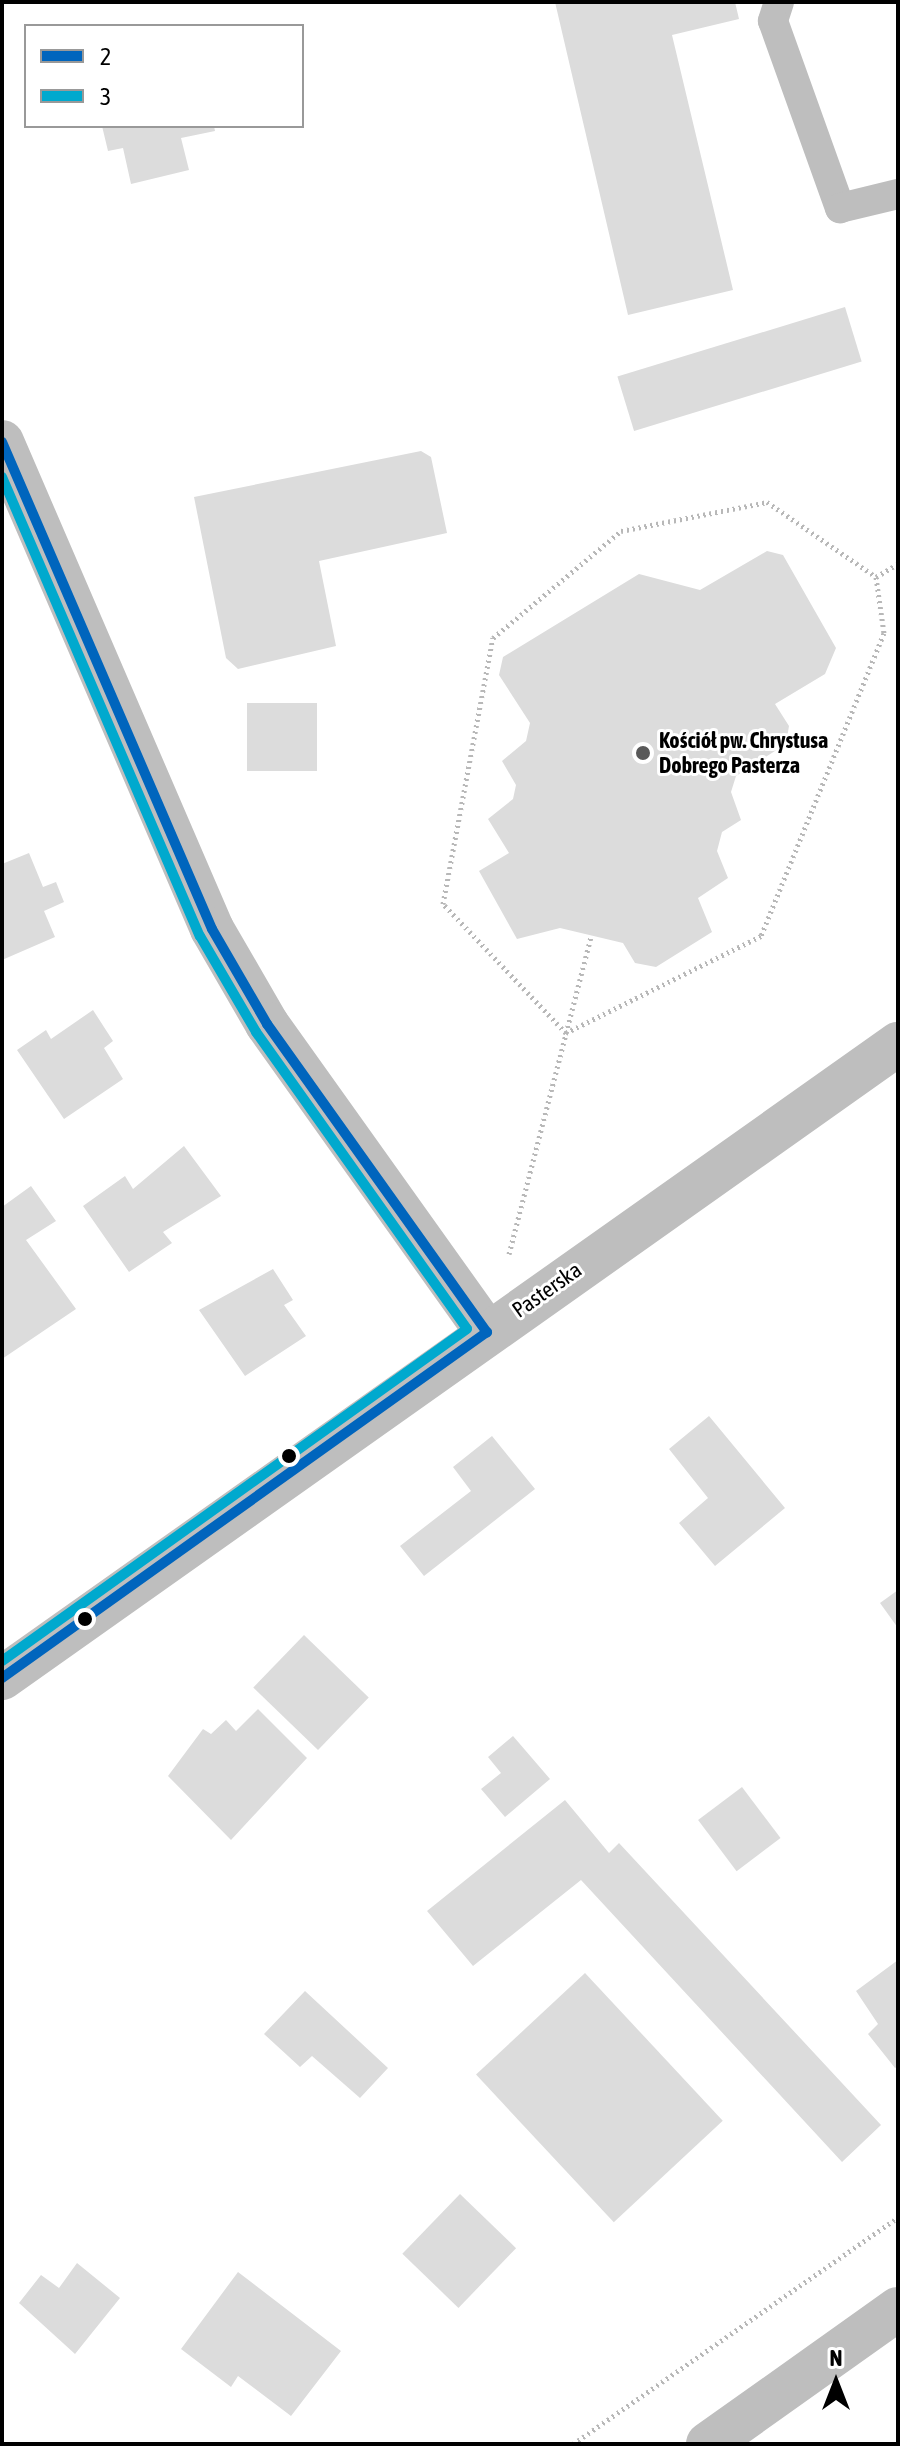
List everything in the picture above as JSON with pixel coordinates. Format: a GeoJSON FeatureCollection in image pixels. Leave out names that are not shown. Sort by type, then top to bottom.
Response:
{"type":"FeatureCollection","features":[{"type":"Feature","properties":{"kind":"street"},"geometry":{"type":"LineString","coordinates":[[2,442],[212,929],[267,1024],[487,1332]]}},
{"type":"Feature","properties":{"kind":"street","name":"Pasterska"},"geometry":{"type":"LineString","coordinates":[[2,1678],[898,1044]]}},
{"type":"Feature","properties":{"kind":"street"},"geometry":{"type":"LineString","coordinates":[[708,2444],[898,2309]]}},
{"type":"Feature","properties":{"kind":"lane"},"geometry":{"type":"LineString","coordinates":[[779,2],[773,21],[840,208],[898,194]]}},
{"type":"Feature","properties":{"kind":"path"},"geometry":{"type":"LineString","coordinates":[[767,502],[876,577],[884,633],[761,936],[566,1033],[443,904],[493,638],[621,531],[767,502]]}},
{"type":"Feature","properties":{"kind":"path"},"geometry":{"type":"LineString","coordinates":[[876,577],[898,564]]}},
{"type":"Feature","properties":{"kind":"path"},"geometry":{"type":"LineString","coordinates":[[487,1332],[591,936]]}},
{"type":"Feature","properties":{"kind":"path"},"geometry":{"type":"LineString","coordinates":[[573,2444],[898,2217]]}},
{"type":"Feature","properties":{"kind":"building"},"geometry":{"type":"Polygon","coordinates":[[[555,2],[735,2],[739,19],[672,35],[733,290],[628,315],[555,2]]]}},
{"type":"Feature","properties":{"kind":"building"},"geometry":{"type":"Polygon","coordinates":[[[102,128],[214,128],[215,131],[181,138],[189,170],[131,184],[123,148],[108,151],[102,128]]]}},
{"type":"Feature","properties":{"kind":"building"},"geometry":{"type":"Polygon","coordinates":[[[845,307],[862,362],[634,431],[617,377],[845,307]]]}},
{"type":"Feature","properties":{"kind":"building"},"geometry":{"type":"Polygon","coordinates":[[[421,451],[431,457],[447,533],[319,561],[336,646],[238,669],[226,658],[194,497],[421,451]]]}},
{"type":"Feature","properties":{"kind":"building","name":"Kościół pw. Chrystusa Dobrego Pasterza"},"geometry":{"type":"Polygon","coordinates":[[[767,551],[783,555],[836,648],[825,674],[775,704],[789,726],[786,744],[736,776],[731,792],[741,820],[722,832],[717,851],[728,878],[698,898],[712,932],[656,967],[635,963],[623,943],[560,928],[517,939],[479,871],[509,853],[488,819],[513,799],[516,785],[502,761],[526,741],[530,723],[499,675],[503,657],[639,574],[700,590],[767,551]]]}},
{"type":"Feature","properties":{"kind":"building"},"geometry":{"type":"Polygon","coordinates":[[[247,703],[317,703],[317,771],[247,771],[247,703]]]}},
{"type":"Feature","properties":{"kind":"building"},"geometry":{"type":"Polygon","coordinates":[[[29,853],[43,887],[56,882],[64,902],[44,911],[55,937],[2,960],[2,864],[29,853]]]}},
{"type":"Feature","properties":{"kind":"building"},"geometry":{"type":"Polygon","coordinates":[[[93,1010],[113,1041],[104,1048],[123,1079],[64,1119],[17,1050],[46,1030],[51,1039],[93,1010]]]}},
{"type":"Feature","properties":{"kind":"building"},"geometry":{"type":"Polygon","coordinates":[[[184,1146],[221,1196],[163,1232],[172,1243],[129,1272],[83,1206],[125,1176],[133,1189],[184,1146]]]}},
{"type":"Feature","properties":{"kind":"building"},"geometry":{"type":"Polygon","coordinates":[[[31,1186],[56,1221],[26,1240],[76,1309],[2,1359],[2,1207],[31,1186]]]}},
{"type":"Feature","properties":{"kind":"building"},"geometry":{"type":"Polygon","coordinates":[[[273,1269],[293,1300],[284,1305],[306,1336],[245,1376],[199,1310],[273,1269]]]}},
{"type":"Feature","properties":{"kind":"building"},"geometry":{"type":"Polygon","coordinates":[[[709,1416],[785,1508],[715,1566],[679,1523],[708,1498],[669,1449],[709,1416]]]}},
{"type":"Feature","properties":{"kind":"building"},"geometry":{"type":"Polygon","coordinates":[[[492,1436],[535,1489],[424,1576],[400,1546],[471,1491],[453,1467],[492,1436]]]}},
{"type":"Feature","properties":{"kind":"building"},"geometry":{"type":"Polygon","coordinates":[[[898,1590],[898,1628],[880,1603],[898,1590]]]}},
{"type":"Feature","properties":{"kind":"building"},"geometry":{"type":"Polygon","coordinates":[[[304,1635],[369,1698],[318,1750],[253,1688],[304,1635]]]}},
{"type":"Feature","properties":{"kind":"building"},"geometry":{"type":"Polygon","coordinates":[[[258,1709],[307,1758],[231,1840],[168,1776],[203,1729],[211,1734],[226,1720],[236,1731],[258,1709]]]}},
{"type":"Feature","properties":{"kind":"building"},"geometry":{"type":"Polygon","coordinates":[[[513,1736],[550,1779],[505,1817],[481,1789],[501,1773],[488,1757],[513,1736]]]}},
{"type":"Feature","properties":{"kind":"building"},"geometry":{"type":"Polygon","coordinates":[[[742,1787],[781,1838],[737,1871],[698,1820],[742,1787]]]}},
{"type":"Feature","properties":{"kind":"building"},"geometry":{"type":"Polygon","coordinates":[[[565,1800],[609,1853],[619,1843],[881,2125],[842,2162],[581,1880],[473,1966],[427,1911],[565,1800]]]}},
{"type":"Feature","properties":{"kind":"building"},"geometry":{"type":"Polygon","coordinates":[[[898,1960],[898,2066],[895,2068],[868,2034],[878,2024],[856,1991],[898,1960]]]}},
{"type":"Feature","properties":{"kind":"building"},"geometry":{"type":"Polygon","coordinates":[[[585,1973],[723,2121],[614,2222],[476,2075],[585,1973]]]}},
{"type":"Feature","properties":{"kind":"building"},"geometry":{"type":"Polygon","coordinates":[[[305,1991],[388,2068],[360,2098],[312,2056],[300,2067],[264,2034],[305,1991]]]}},
{"type":"Feature","properties":{"kind":"building"},"geometry":{"type":"Polygon","coordinates":[[[460,2194],[516,2248],[458,2308],[402,2254],[460,2194]]]}},
{"type":"Feature","properties":{"kind":"building"},"geometry":{"type":"Polygon","coordinates":[[[77,2263],[120,2298],[75,2354],[19,2303],[41,2275],[59,2288],[77,2263]]]}},
{"type":"Feature","properties":{"kind":"building"},"geometry":{"type":"Polygon","coordinates":[[[238,2272],[341,2351],[291,2416],[238,2376],[231,2387],[181,2349],[238,2272]]]}},
{"type":"Feature","properties":{"kind":"transit line","name":"2"},"geometry":{"type":"LineString","coordinates":[[2,442],[212,929],[267,1024],[487,1332],[2,1678]]}},
{"type":"Feature","properties":{"kind":"transit line","name":"3"},"geometry":{"type":"LineString","coordinates":[[2,477],[200,936],[256,1032],[467,1329],[2,1661]]}},
{"type":"Feature","properties":{"kind":"place","name":"Kościół pw. Chrystusa Dobrego Pasterza"},"geometry":{"type":"Point","coordinates":[643,753]}}]}
